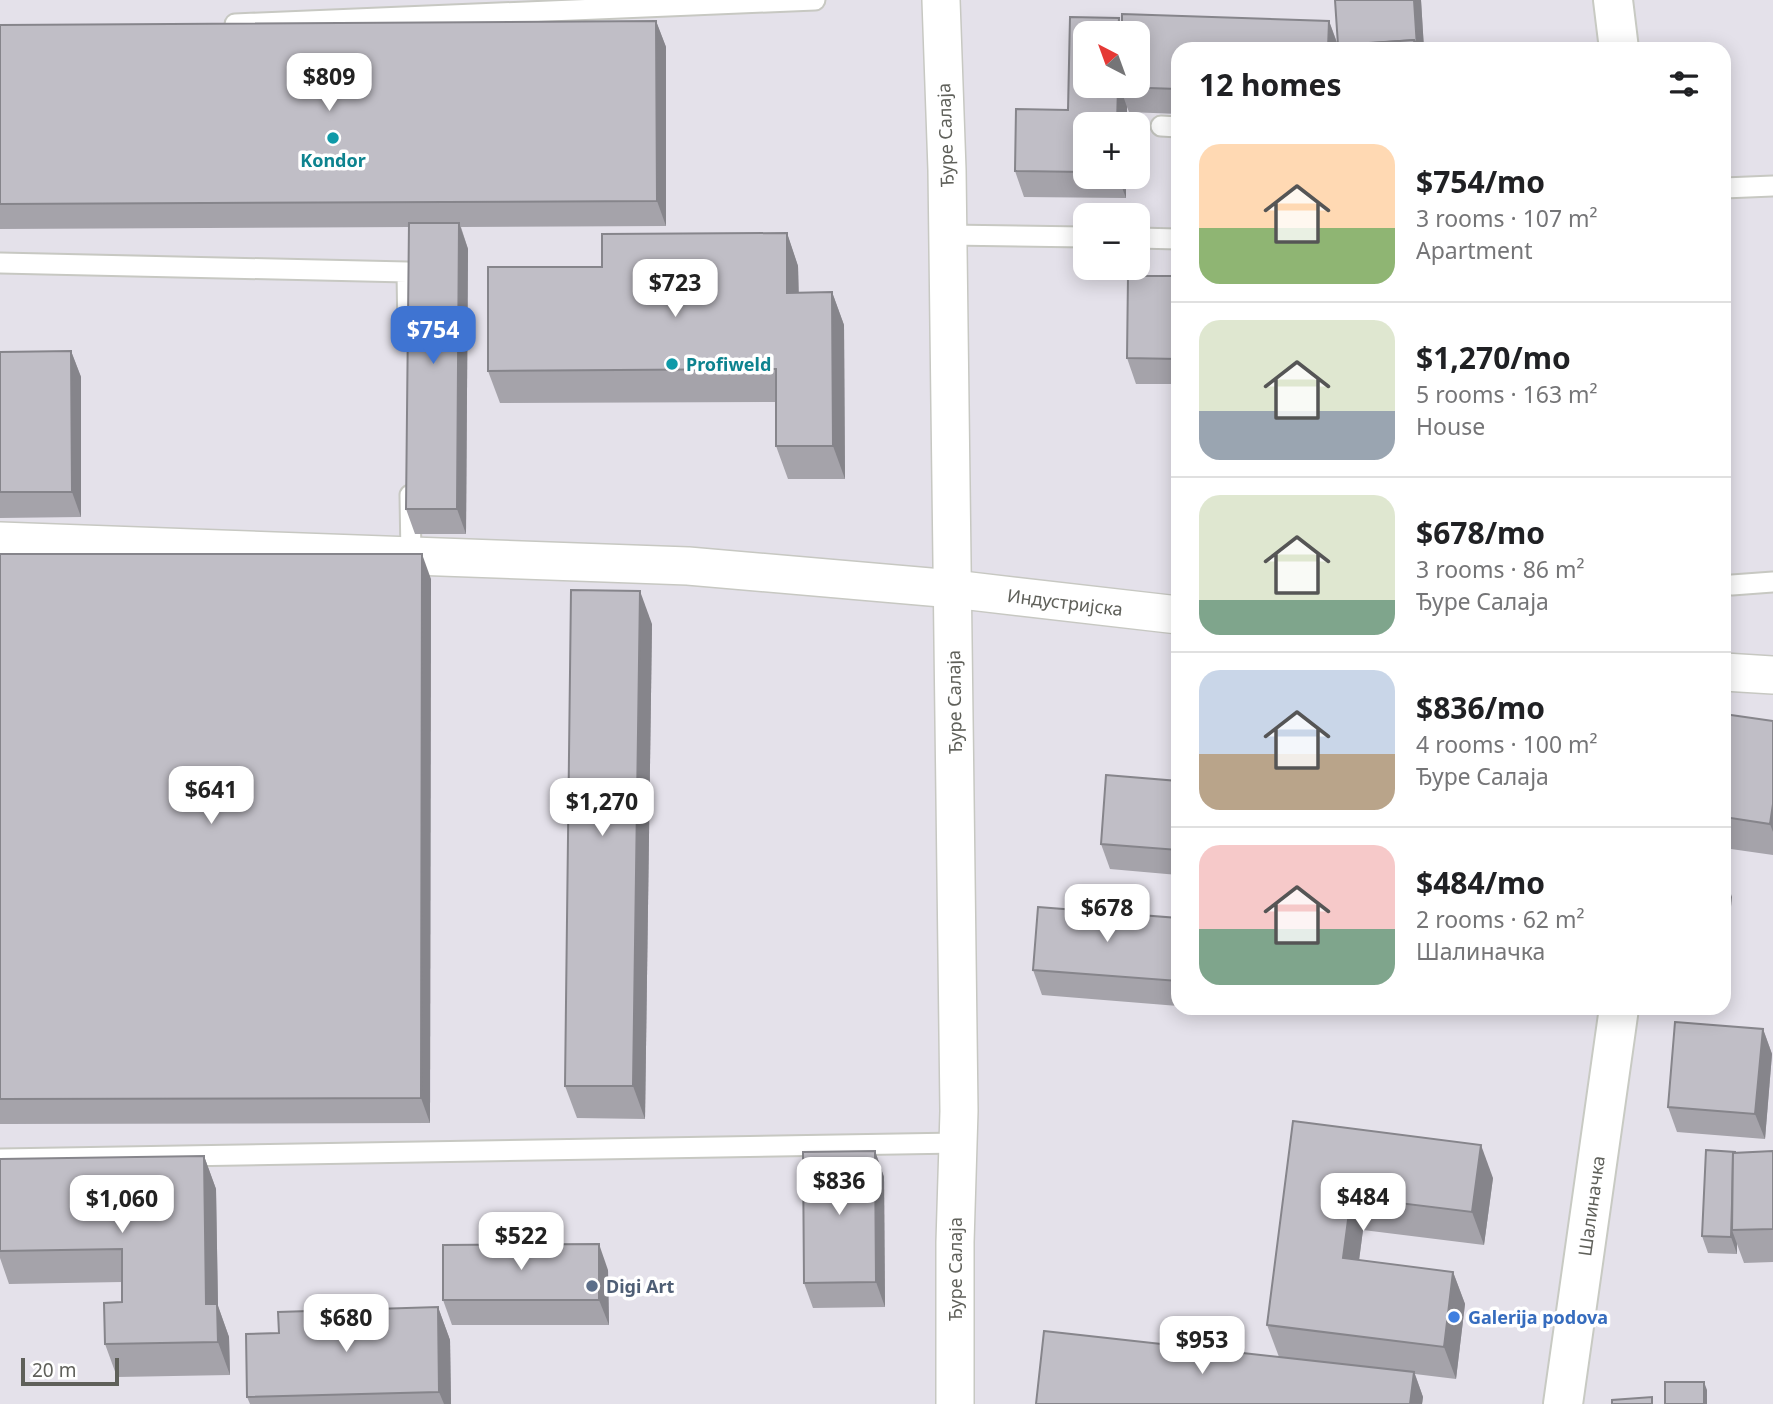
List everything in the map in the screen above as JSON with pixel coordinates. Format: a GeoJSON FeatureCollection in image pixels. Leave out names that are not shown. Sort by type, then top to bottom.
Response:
{"type":"FeatureCollection","features":[{"type":"Feature","properties":{"kind":"main road"},"geometry":{"type":"LineString","coordinates":[[1614,0],[1618,42]]}},
{"type":"Feature","properties":{"kind":"main road","name":"Шалиначка"},"geometry":{"type":"LineString","coordinates":[[1563,1404],[1618,1015]]}},
{"type":"Feature","properties":{"kind":"street","name":"Ђуре Салаја"},"geometry":{"type":"LineString","coordinates":[[941,0],[948,235],[953,589],[958,1143],[955,1404]]}},
{"type":"Feature","properties":{"kind":"street","name":"Индустријска"},"geometry":{"type":"LineString","coordinates":[[0,541],[688,566],[953,589],[1171,614]]}},
{"type":"Feature","properties":{"kind":"street"},"geometry":{"type":"LineString","coordinates":[[1731,672],[1773,675]]}},
{"type":"Feature","properties":{"kind":"lane"},"geometry":{"type":"LineString","coordinates":[[221,25],[815,0]]}},
{"type":"Feature","properties":{"kind":"lane"},"geometry":{"type":"LineString","coordinates":[[1731,188],[1773,186]]}},
{"type":"Feature","properties":{"kind":"lane"},"geometry":{"type":"LineString","coordinates":[[948,235],[1073,237]]}},
{"type":"Feature","properties":{"kind":"lane"},"geometry":{"type":"LineString","coordinates":[[1150,239],[1171,239]]}},
{"type":"Feature","properties":{"kind":"lane"},"geometry":{"type":"LineString","coordinates":[[0,263],[407,272],[408,353]]}},
{"type":"Feature","properties":{"kind":"lane"},"geometry":{"type":"LineString","coordinates":[[410,475],[411,556]]}},
{"type":"Feature","properties":{"kind":"lane"},"geometry":{"type":"LineString","coordinates":[[1732,585],[1773,582]]}},
{"type":"Feature","properties":{"kind":"lane"},"geometry":{"type":"LineString","coordinates":[[0,1159],[958,1143]]}},
{"type":"Feature","properties":{"kind":"building"},"geometry":{"type":"Polygon","coordinates":[[[1335,0],[1414,0],[1417,42],[1338,42],[1335,0]]]}},
{"type":"Feature","properties":{"kind":"building"},"geometry":{"type":"Polygon","coordinates":[[[1122,14],[1329,21],[1328,42],[1171,42],[1171,89],[1150,88],[1150,21],[1122,21],[1122,14]]]}},
{"type":"Feature","properties":{"kind":"building"},"geometry":{"type":"Polygon","coordinates":[[[1070,17],[1119,18],[1119,21],[1073,21],[1073,98],[1118,98],[1117,112],[1073,112],[1073,172],[1015,171],[1016,109],[1068,110],[1070,17]]]}},
{"type":"Feature","properties":{"kind":"building","name":"Kondor"},"geometry":{"type":"Polygon","coordinates":[[[656,21],[657,201],[0,204],[0,25],[656,21]]]}},
{"type":"Feature","properties":{"kind":"building"},"geometry":{"type":"Polygon","coordinates":[[[409,223],[459,223],[457,509],[406,509],[409,223]]]}},
{"type":"Feature","properties":{"kind":"building","name":"Profiweld"},"geometry":{"type":"Polygon","coordinates":[[[787,233],[787,293],[832,292],[833,446],[776,446],[776,369],[488,371],[488,267],[602,267],[602,234],[787,233]]]}},
{"type":"Feature","properties":{"kind":"building"},"geometry":{"type":"Polygon","coordinates":[[[1171,276],[1171,359],[1127,358],[1128,280],[1171,276]]]}},
{"type":"Feature","properties":{"kind":"building"},"geometry":{"type":"Polygon","coordinates":[[[71,351],[72,492],[0,492],[0,352],[71,351]]]}},
{"type":"Feature","properties":{"kind":"building"},"geometry":{"type":"Polygon","coordinates":[[[0,554],[422,554],[421,1098],[0,1099],[0,554]]]}},
{"type":"Feature","properties":{"kind":"building"},"geometry":{"type":"Polygon","coordinates":[[[571,590],[640,591],[633,1086],[565,1086],[571,590]]]}},
{"type":"Feature","properties":{"kind":"building"},"geometry":{"type":"Polygon","coordinates":[[[1731,715],[1773,721],[1773,804],[1770,824],[1731,818],[1731,715]]]}},
{"type":"Feature","properties":{"kind":"building"},"geometry":{"type":"Polygon","coordinates":[[[1106,775],[1171,780],[1171,849],[1101,844],[1106,775]]]}},
{"type":"Feature","properties":{"kind":"building"},"geometry":{"type":"Polygon","coordinates":[[[1038,907],[1171,917],[1171,980],[1033,970],[1038,907]]]}},
{"type":"Feature","properties":{"kind":"building"},"geometry":{"type":"Polygon","coordinates":[[[1675,1022],[1763,1029],[1755,1114],[1668,1107],[1675,1022]]]}},
{"type":"Feature","properties":{"kind":"building"},"geometry":{"type":"Polygon","coordinates":[[[1293,1121],[1481,1145],[1472,1212],[1351,1197],[1343,1258],[1453,1272],[1444,1347],[1267,1325],[1293,1121]]]}},
{"type":"Feature","properties":{"kind":"building"},"geometry":{"type":"Polygon","coordinates":[[[1706,1150],[1735,1152],[1731,1237],[1702,1236],[1706,1150]]]}},
{"type":"Feature","properties":{"kind":"building"},"geometry":{"type":"Polygon","coordinates":[[[875,1151],[876,1282],[804,1283],[803,1152],[875,1151]]]}},
{"type":"Feature","properties":{"kind":"building"},"geometry":{"type":"Polygon","coordinates":[[[1773,1151],[1773,1229],[1732,1230],[1733,1153],[1773,1151]]]}},
{"type":"Feature","properties":{"kind":"building"},"geometry":{"type":"Polygon","coordinates":[[[204,1156],[206,1304],[217,1304],[218,1342],[105,1344],[104,1303],[122,1302],[122,1249],[0,1251],[0,1159],[204,1156]]]}},
{"type":"Feature","properties":{"kind":"building"},"geometry":{"type":"Polygon","coordinates":[[[599,1244],[599,1300],[443,1300],[443,1245],[599,1244]]]}},
{"type":"Feature","properties":{"kind":"building"},"geometry":{"type":"Polygon","coordinates":[[[438,1307],[439,1392],[247,1397],[246,1334],[279,1333],[278,1312],[438,1307]]]}},
{"type":"Feature","properties":{"kind":"building"},"geometry":{"type":"Polygon","coordinates":[[[1044,1331],[1414,1372],[1410,1404],[1036,1404],[1044,1331]]]}},
{"type":"Feature","properties":{"kind":"building"},"geometry":{"type":"Polygon","coordinates":[[[1665,1382],[1704,1382],[1704,1404],[1665,1404],[1665,1382]]]}},
{"type":"Feature","properties":{"kind":"building"},"geometry":{"type":"Polygon","coordinates":[[[1652,1397],[1652,1404],[1612,1404],[1612,1400],[1652,1397]]]}},
{"type":"Feature","properties":{"kind":"place","name":"Kondor"},"geometry":{"type":"Point","coordinates":[333,138]}},
{"type":"Feature","properties":{"kind":"place","name":"Profiweld"},"geometry":{"type":"Point","coordinates":[672,364]}},
{"type":"Feature","properties":{"kind":"place","name":"Digi Art"},"geometry":{"type":"Point","coordinates":[592,1286]}},
{"type":"Feature","properties":{"kind":"place","name":"Galerija podova"},"geometry":{"type":"Point","coordinates":[1454,1317]}}]}
